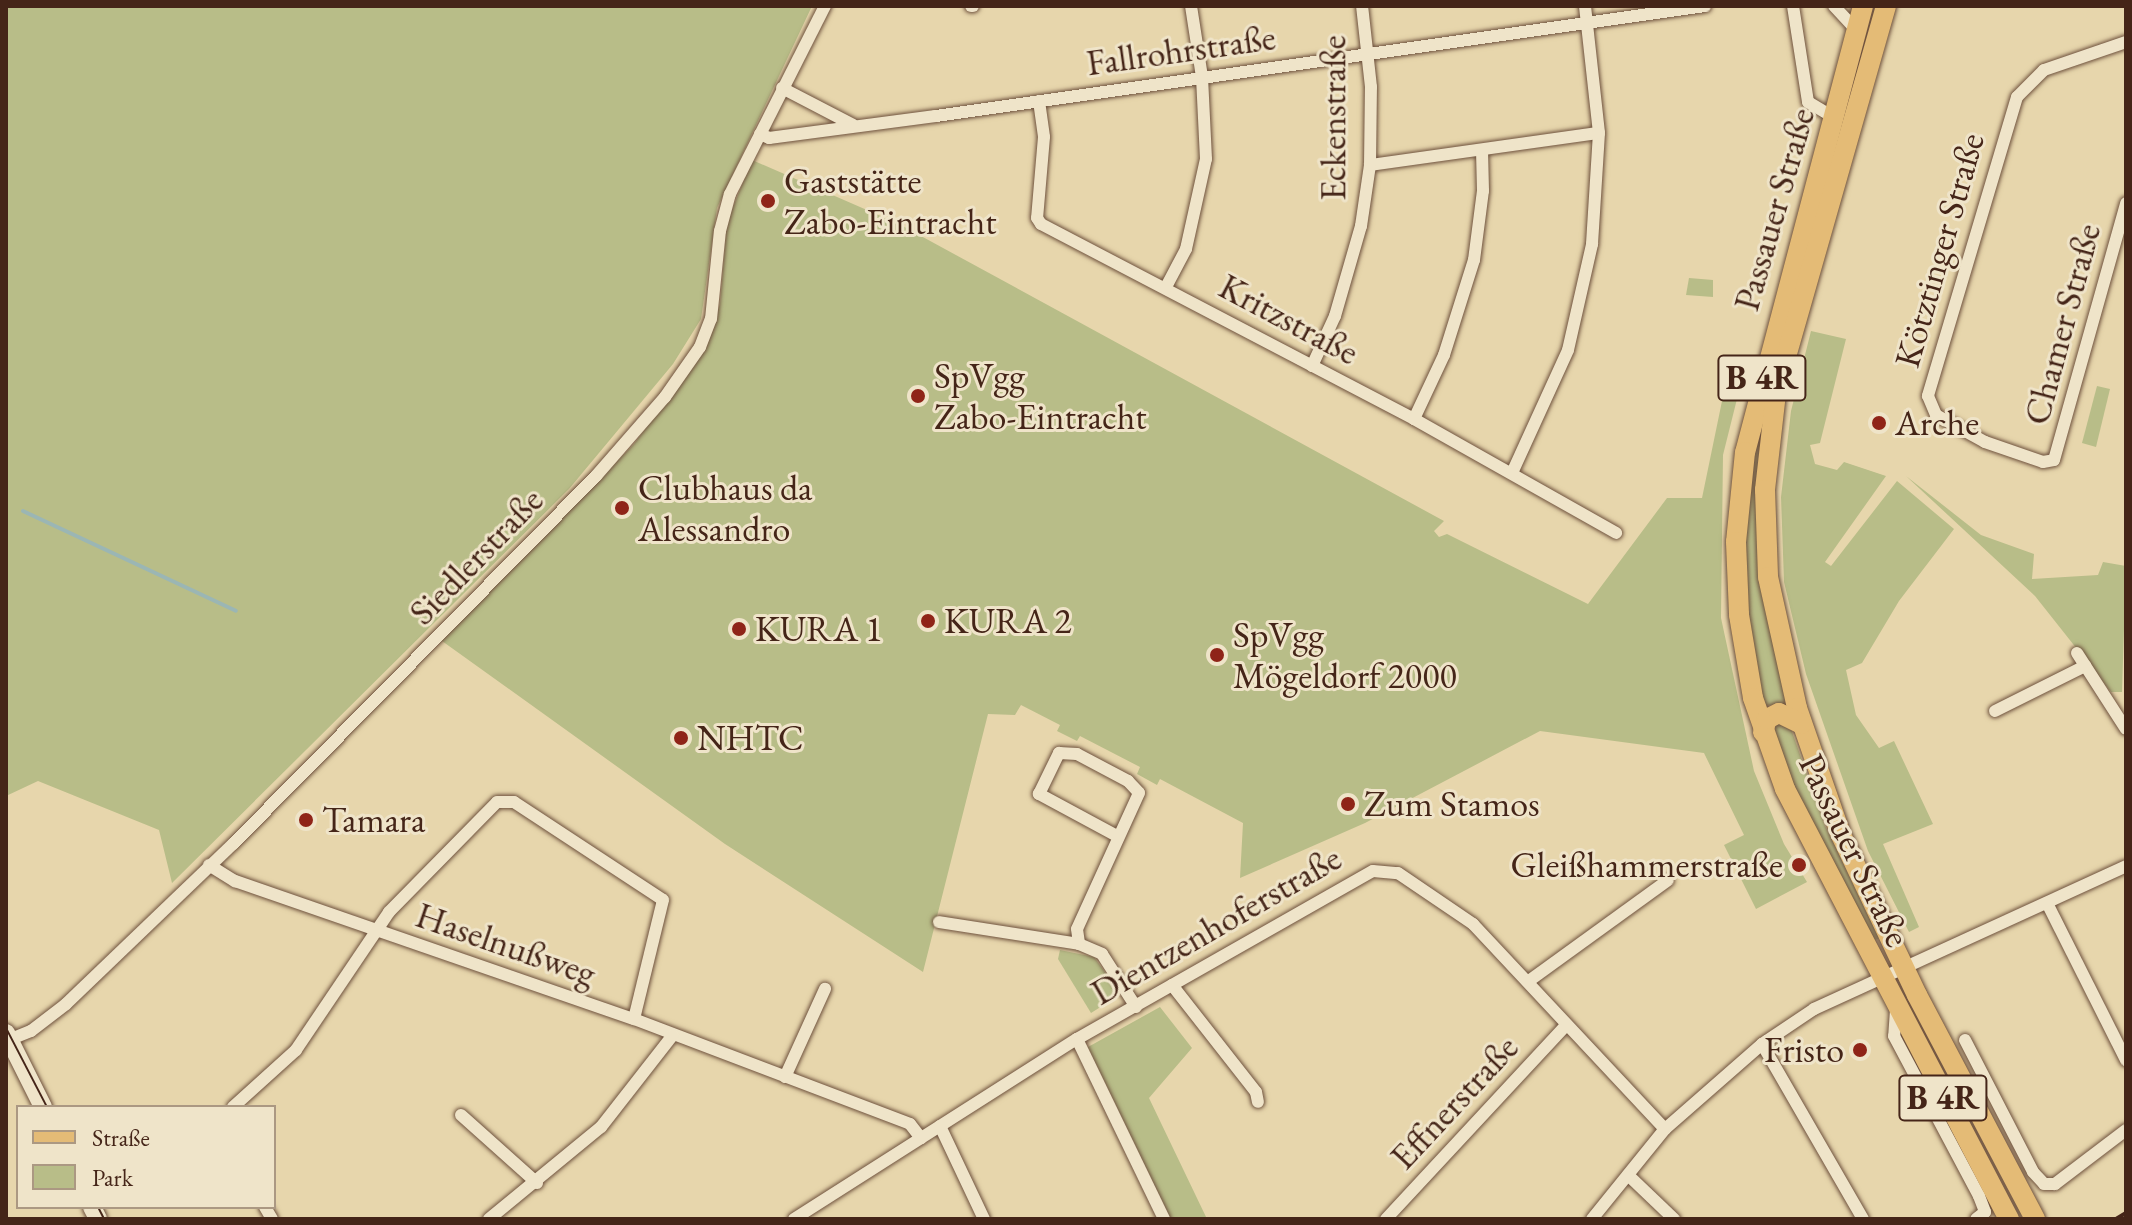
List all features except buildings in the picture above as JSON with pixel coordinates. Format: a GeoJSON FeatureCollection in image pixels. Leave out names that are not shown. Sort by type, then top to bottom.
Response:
{"type":"FeatureCollection","features":[{"type":"Feature","properties":{"kind":"main road","name":"Passauer Straße"},"geometry":{"type":"LineString","coordinates":[[1863,6],[1757,398],[1741,477],[1739,615],[1763,732],[1800,821],[1879,976]]}},
{"type":"Feature","properties":{"kind":"main road","name":"Passauer Straße"},"geometry":{"type":"LineString","coordinates":[[1886,6],[1785,360],[1767,451],[1764,525],[1769,586],[1802,724],[1841,835],[1903,966]]}},
{"type":"Feature","properties":{"kind":"main road"},"geometry":{"type":"LineString","coordinates":[[1763,732],[1767,719],[1779,713],[1802,724]]}},
{"type":"Feature","properties":{"kind":"main road","name":"B 4R"},"geometry":{"type":"LineString","coordinates":[[1903,966],[2035,1219]]}},
{"type":"Feature","properties":{"kind":"main road","name":"B 4R"},"geometry":{"type":"LineString","coordinates":[[1879,976],[2009,1219]]}},
{"type":"Feature","properties":{"kind":"street","name":"Siedlerstraße"},"geometry":{"type":"LineString","coordinates":[[7,1038],[31,1031],[66,1004],[209,865],[574,499],[665,397],[707,332],[717,293],[722,221],[782,88],[825,6]]}},
{"type":"Feature","properties":{"kind":"street"},"geometry":{"type":"LineString","coordinates":[[1166,287],[1186,249],[1201,186],[1206,130],[1191,6]]}},
{"type":"Feature","properties":{"kind":"street","name":"Eckenstraße"},"geometry":{"type":"LineString","coordinates":[[1312,366],[1335,316],[1361,226],[1370,165],[1369,54],[1362,6]]}},
{"type":"Feature","properties":{"kind":"street"},"geometry":{"type":"LineString","coordinates":[[1512,473],[1568,350],[1592,244],[1599,133],[1585,6]]}},
{"type":"Feature","properties":{"kind":"street","name":"Fallrohrstraße"},"geometry":{"type":"LineString","coordinates":[[760,134],[769,138],[1588,25],[1705,6]]}},
{"type":"Feature","properties":{"kind":"street"},"geometry":{"type":"LineString","coordinates":[[1793,6],[1808,102],[1835,118]]}},
{"type":"Feature","properties":{"kind":"street"},"geometry":{"type":"LineString","coordinates":[[1834,6],[1857,31]]}},
{"type":"Feature","properties":{"kind":"street","name":"Kötztinger Straße"},"geometry":{"type":"LineString","coordinates":[[2054,460],[2043,462],[1985,442],[1936,415],[1928,396],[2017,97],[2044,70],[2126,42]]}},
{"type":"Feature","properties":{"kind":"street"},"geometry":{"type":"LineString","coordinates":[[782,88],[856,126]]}},
{"type":"Feature","properties":{"kind":"street","name":"Kritzstraße"},"geometry":{"type":"LineString","coordinates":[[1039,101],[1044,137],[1037,218],[1041,224],[1414,419],[1616,533]]}},
{"type":"Feature","properties":{"kind":"street"},"geometry":{"type":"LineString","coordinates":[[1370,165],[1599,133]]}},
{"type":"Feature","properties":{"kind":"street"},"geometry":{"type":"LineString","coordinates":[[1414,419],[1444,355],[1474,260],[1483,191],[1482,150]]}},
{"type":"Feature","properties":{"kind":"street","name":"Chamer Straße"},"geometry":{"type":"LineString","coordinates":[[2054,460],[2121,238],[2126,203]]}},
{"type":"Feature","properties":{"kind":"street"},"geometry":{"type":"LineString","coordinates":[[2077,653],[2126,729]]}},
{"type":"Feature","properties":{"kind":"street"},"geometry":{"type":"LineString","coordinates":[[1995,711],[2085,666]]}},
{"type":"Feature","properties":{"kind":"street"},"geometry":{"type":"LineString","coordinates":[[1079,944],[1077,929],[1139,793],[1128,781],[1077,754],[1059,753],[1039,794],[1117,836]]}},
{"type":"Feature","properties":{"kind":"street"},"geometry":{"type":"LineString","coordinates":[[235,1105],[268,1078],[323,1016],[375,931],[497,802],[514,802],[663,900],[634,1019]]}},
{"type":"Feature","properties":{"kind":"street","name":"Haselnußweg"},"geometry":{"type":"LineString","coordinates":[[209,865],[235,881],[634,1019],[910,1124],[921,1138]]}},
{"type":"Feature","properties":{"kind":"street"},"geometry":{"type":"LineString","coordinates":[[1592,1219],[1665,1129],[1762,1044],[1814,1009],[1879,976],[2126,866]]}},
{"type":"Feature","properties":{"kind":"street","name":"Dientzenhoferstraße"},"geometry":{"type":"LineString","coordinates":[[794,1219],[1077,1039],[1373,871],[1398,873],[1437,896],[1530,980],[1566,1025],[1665,1129]]}},
{"type":"Feature","properties":{"kind":"street"},"geometry":{"type":"LineString","coordinates":[[1530,980],[1668,880]]}},
{"type":"Feature","properties":{"kind":"street"},"geometry":{"type":"LineString","coordinates":[[2047,903],[2126,1060]]}},
{"type":"Feature","properties":{"kind":"street"},"geometry":{"type":"LineString","coordinates":[[939,922],[1079,944],[1102,954],[1136,1007]]}},
{"type":"Feature","properties":{"kind":"street"},"geometry":{"type":"LineString","coordinates":[[1172,985],[1256,1092],[1258,1102]]}},
{"type":"Feature","properties":{"kind":"street"},"geometry":{"type":"LineString","coordinates":[[785,1077],[825,989]]}},
{"type":"Feature","properties":{"kind":"street"},"geometry":{"type":"LineString","coordinates":[[1896,1010],[1894,1036],[1979,1196],[1985,1212],[1976,1219]]}},
{"type":"Feature","properties":{"kind":"street","name":"Effnerstraße"},"geometry":{"type":"LineString","coordinates":[[1386,1219],[1566,1025]]}},
{"type":"Feature","properties":{"kind":"street"},"geometry":{"type":"LineString","coordinates":[[489,1219],[537,1183],[601,1127],[673,1035]]}},
{"type":"Feature","properties":{"kind":"street"},"geometry":{"type":"LineString","coordinates":[[7,1038],[42,1105]]}},
{"type":"Feature","properties":{"kind":"street"},"geometry":{"type":"LineString","coordinates":[[1077,1039],[1164,1219]]}},
{"type":"Feature","properties":{"kind":"street"},"geometry":{"type":"LineString","coordinates":[[1965,1040],[2033,1172],[2044,1184],[2055,1184],[2126,1130]]}},
{"type":"Feature","properties":{"kind":"street"},"geometry":{"type":"LineString","coordinates":[[1762,1044],[1863,1219]]}},
{"type":"Feature","properties":{"kind":"street"},"geometry":{"type":"LineString","coordinates":[[461,1115],[537,1183]]}},
{"type":"Feature","properties":{"kind":"street"},"geometry":{"type":"LineString","coordinates":[[940,1126],[984,1219]]}},
{"type":"Feature","properties":{"kind":"street"},"geometry":{"type":"LineString","coordinates":[[1628,1175],[1674,1219]]}},
{"type":"Feature","properties":{"kind":"green space"},"geometry":{"type":"Polygon","coordinates":[[[6,6],[812,6],[717,208],[701,319],[673,364],[569,489],[172,883],[159,830],[38,781],[6,796],[6,6]]]}},
{"type":"Feature","properties":{"kind":"green space"},"geometry":{"type":"Polygon","coordinates":[[[752,160],[899,224],[1444,521],[1434,531],[1439,537],[1447,534],[1588,604],[1667,498],[1702,498],[1728,372],[1745,367],[1723,455],[1721,618],[1754,771],[1784,844],[1807,882],[1756,909],[1724,845],[1744,835],[1704,753],[1540,731],[1365,823],[1240,878],[1243,823],[1160,779],[1157,785],[1137,774],[1140,767],[1080,736],[1077,741],[1057,731],[1060,725],[1021,705],[1015,715],[988,714],[923,972],[725,844],[442,641],[634,444],[704,349],[720,304],[727,222],[752,160]]]}},
{"type":"Feature","properties":{"kind":"green space"},"geometry":{"type":"Polygon","coordinates":[[[1689,278],[1713,280],[1713,297],[1686,295],[1689,278]]]}},
{"type":"Feature","properties":{"kind":"green space"},"geometry":{"type":"Polygon","coordinates":[[[1811,331],[1846,339],[1820,443],[1810,445],[1815,464],[1837,470],[1844,462],[1886,476],[1825,562],[1831,566],[1897,481],[1954,529],[1899,601],[1862,663],[1846,670],[1856,715],[1879,748],[1894,741],[1933,824],[1883,844],[1919,927],[1909,932],[1868,851],[1806,674],[1784,582],[1781,497],[1791,411],[1811,331]]]}},
{"type":"Feature","properties":{"kind":"green space"},"geometry":{"type":"Polygon","coordinates":[[[1770,375],[1762,448],[1792,710],[1781,704],[1763,706],[1744,594],[1747,483],[1770,375]]]}},
{"type":"Feature","properties":{"kind":"green space"},"geometry":{"type":"Polygon","coordinates":[[[2097,386],[2110,389],[2096,447],[2082,443],[2097,386]]]}},
{"type":"Feature","properties":{"kind":"green space"},"geometry":{"type":"Polygon","coordinates":[[[1906,476],[1981,535],[2034,554],[2032,579],[2098,575],[2103,562],[2126,566],[2122,692],[2111,692],[2035,596],[1906,476]]]}},
{"type":"Feature","properties":{"kind":"green space"},"geometry":{"type":"Polygon","coordinates":[[[1776,722],[1790,726],[1825,826],[1882,937],[1875,940],[1792,784],[1774,741],[1776,722]]]}},
{"type":"Feature","properties":{"kind":"green space"},"geometry":{"type":"Polygon","coordinates":[[[1060,950],[1094,957],[1121,994],[1091,1013],[1058,959],[1060,950]]]}},
{"type":"Feature","properties":{"kind":"green space"},"geometry":{"type":"Polygon","coordinates":[[[1160,1007],[1192,1048],[1149,1098],[1207,1219],[1171,1219],[1088,1047],[1160,1007]]]}},
{"type":"Feature","properties":{"kind":"waterway"},"geometry":{"type":"LineString","coordinates":[[23,511],[236,611]]}},
{"type":"Feature","properties":{"kind":"tram line"},"geometry":{"type":"LineString","coordinates":[[6,1028],[46,1105]]}},
{"type":"Feature","properties":{"kind":"tram line"},"geometry":{"type":"LineString","coordinates":[[99,1209],[104,1219]]}},
{"type":"Feature","properties":{"kind":"railway"},"geometry":{"type":"LineString","coordinates":[[2116,1219],[2126,1213]]}},
{"type":"Feature","properties":{"kind":"place","name":"Gaststätte Zabo-Eintracht"},"geometry":{"type":"Point","coordinates":[768,201]}},
{"type":"Feature","properties":{"kind":"place","name":"SpVgg Zabo-Eintracht"},"geometry":{"type":"Point","coordinates":[918,396]}},
{"type":"Feature","properties":{"kind":"place","name":"Arche"},"geometry":{"type":"Point","coordinates":[1879,423]}},
{"type":"Feature","properties":{"kind":"place","name":"Clubhaus da Alessandro"},"geometry":{"type":"Point","coordinates":[622,508]}},
{"type":"Feature","properties":{"kind":"place","name":"KURA 2"},"geometry":{"type":"Point","coordinates":[928,621]}},
{"type":"Feature","properties":{"kind":"place","name":"KURA 1"},"geometry":{"type":"Point","coordinates":[739,629]}},
{"type":"Feature","properties":{"kind":"place","name":"SpVgg Mögeldorf 2000"},"geometry":{"type":"Point","coordinates":[1217,655]}},
{"type":"Feature","properties":{"kind":"place","name":"NHTC"},"geometry":{"type":"Point","coordinates":[681,738]}},
{"type":"Feature","properties":{"kind":"place","name":"Zum Stamos"},"geometry":{"type":"Point","coordinates":[1348,804]}},
{"type":"Feature","properties":{"kind":"place","name":"Tamara"},"geometry":{"type":"Point","coordinates":[306,820]}},
{"type":"Feature","properties":{"kind":"place","name":"Gleißhammerstraße"},"geometry":{"type":"Point","coordinates":[1799,865]}},
{"type":"Feature","properties":{"kind":"place","name":"Fristo"},"geometry":{"type":"Point","coordinates":[1860,1050]}}]}
